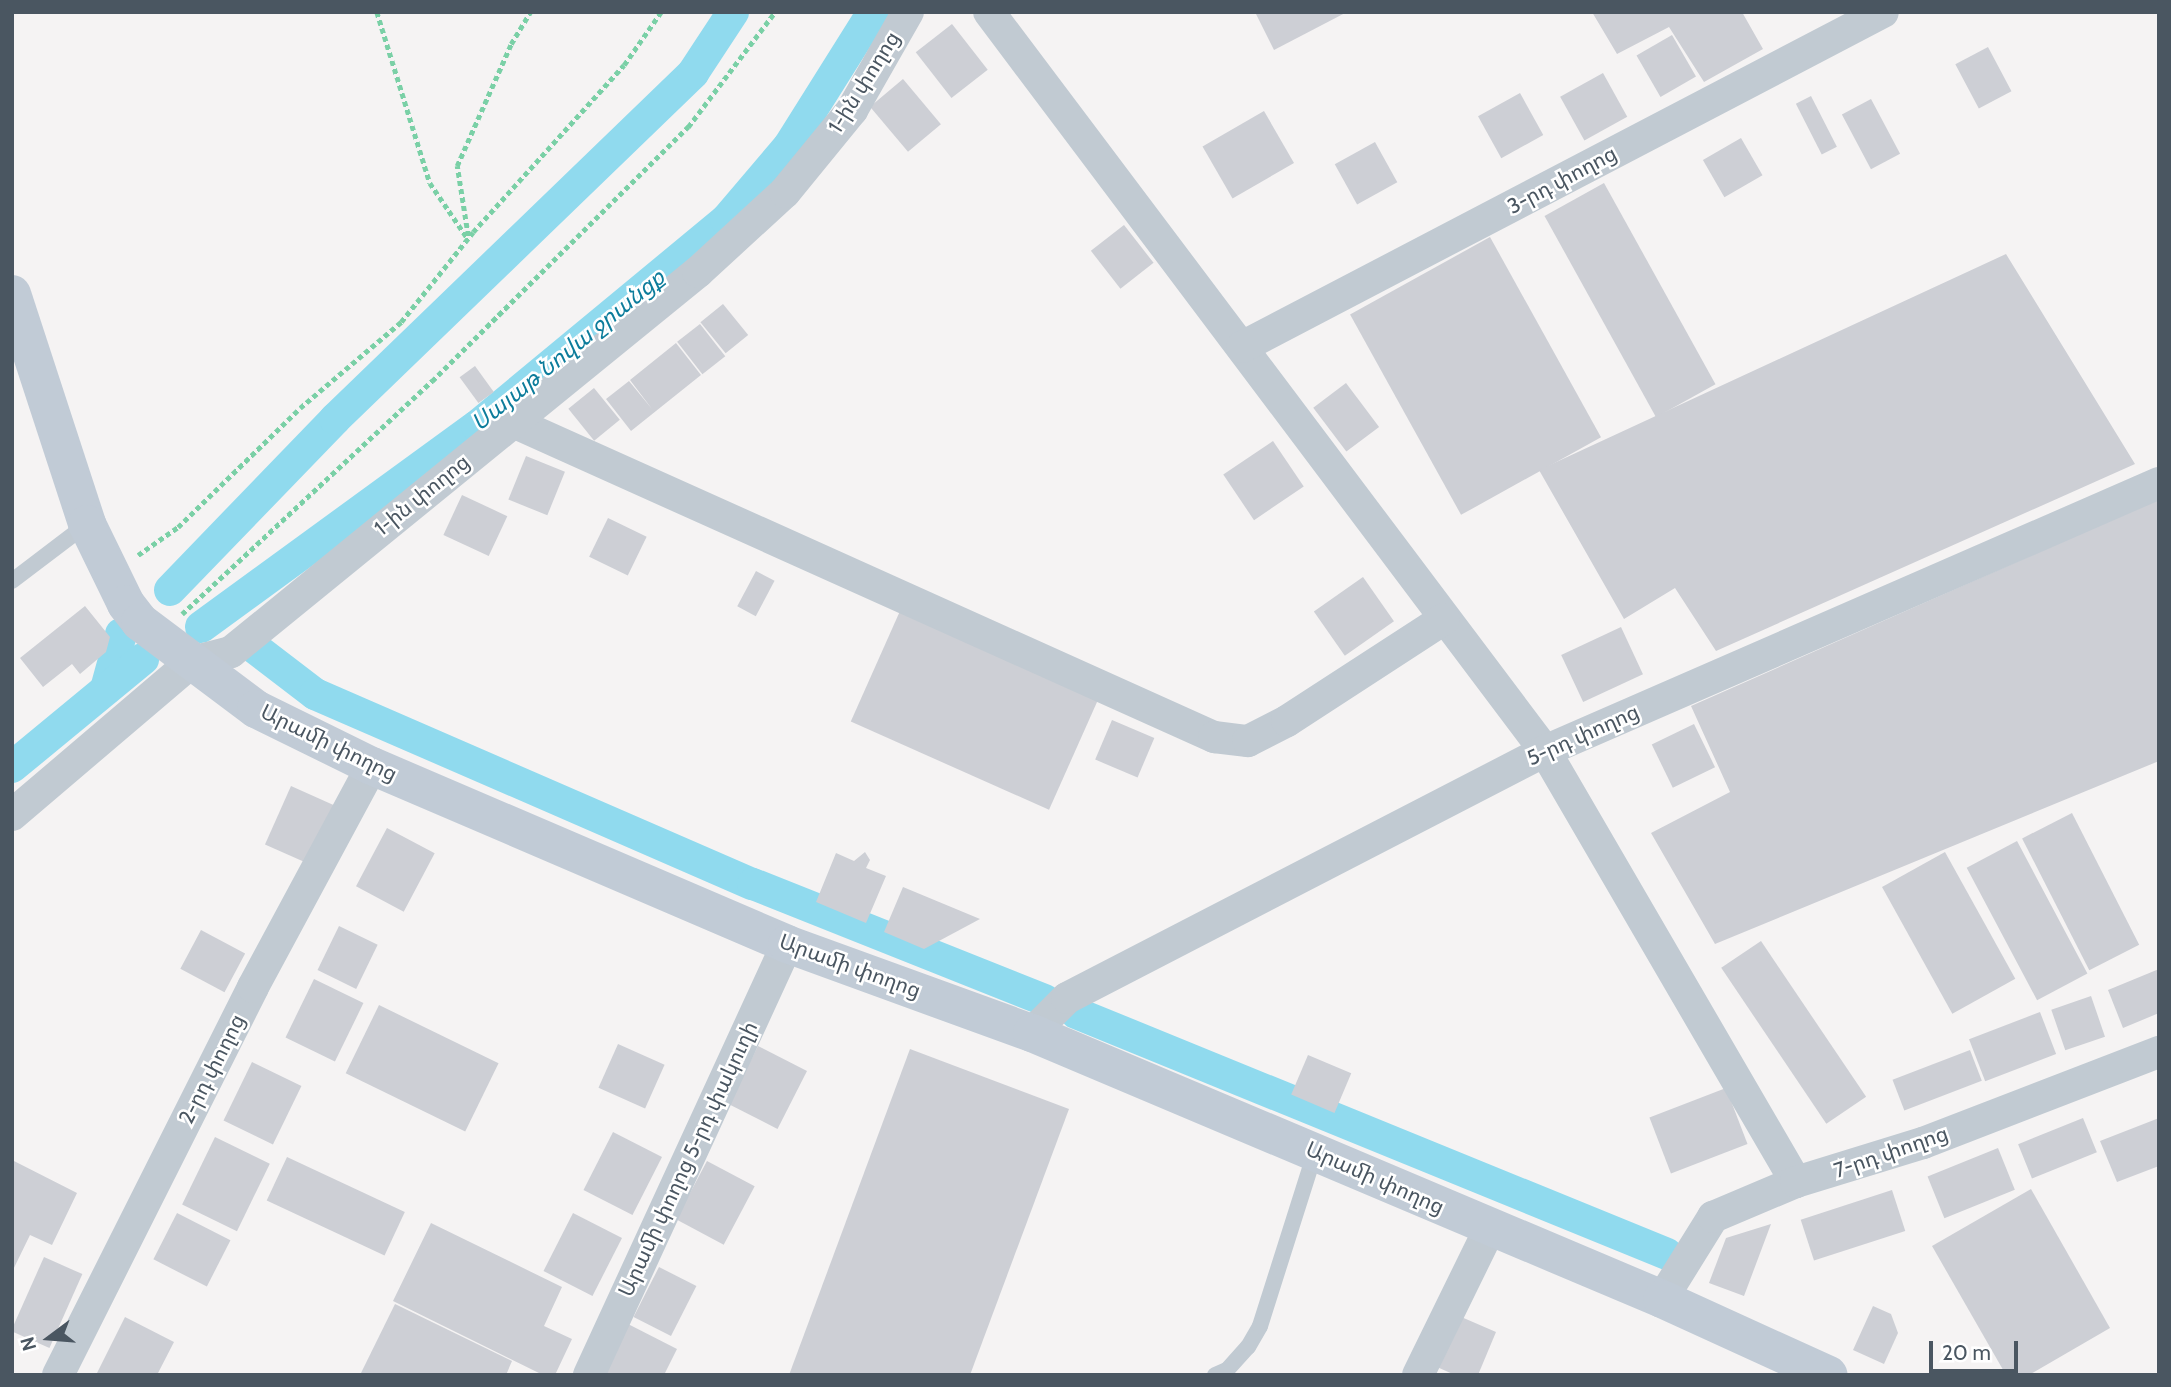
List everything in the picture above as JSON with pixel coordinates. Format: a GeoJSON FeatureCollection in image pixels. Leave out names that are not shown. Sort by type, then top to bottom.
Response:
{"type":"FeatureCollection","features":[{"type":"Feature","properties":{"kind":"main road","name":"Արամի փողոց"},"geometry":{"type":"LineString","coordinates":[[12,294],[87,524],[126,604],[158,636],[256,709],[372,766],[786,944],[1032,1033],[1662,1299],[1817,1373]]}},
{"type":"Feature","properties":{"kind":"street","name":"1-ին փողոց"},"geometry":{"type":"LineString","coordinates":[[12,814],[192,662],[231,652],[698,272],[785,192],[852,110],[908,12]]}},
{"type":"Feature","properties":{"kind":"street"},"geometry":{"type":"LineString","coordinates":[[989,12],[1545,751],[1797,1182]]}},
{"type":"Feature","properties":{"kind":"street","name":"3-րդ փողոց"},"geometry":{"type":"LineString","coordinates":[[1242,347],[1882,12]]}},
{"type":"Feature","properties":{"kind":"street"},"geometry":{"type":"LineString","coordinates":[[513,422],[1214,737],[1248,741],[1287,722],[1444,619]]}},
{"type":"Feature","properties":{"kind":"street","name":"5-րդ փողոց"},"geometry":{"type":"LineString","coordinates":[[1032,1033],[1067,998],[1545,751],[2159,483]]}},
{"type":"Feature","properties":{"kind":"street","name":"2-րդ փողոց"},"geometry":{"type":"LineString","coordinates":[[58,1375],[253,987],[372,766]]}},
{"type":"Feature","properties":{"kind":"street","name":"Արամի փողոց 5-րդ փակուղի"},"geometry":{"type":"LineString","coordinates":[[589,1375],[786,944]]}},
{"type":"Feature","properties":{"kind":"street","name":"7-րդ փողոց"},"geometry":{"type":"LineString","coordinates":[[1662,1299],[1713,1217],[1797,1182],[1923,1143],[2159,1052]]}},
{"type":"Feature","properties":{"kind":"street"},"geometry":{"type":"LineString","coordinates":[[1418,1375],[1490,1228]]}},
{"type":"Feature","properties":{"kind":"lane"},"geometry":{"type":"LineString","coordinates":[[12,581],[87,524]]}},
{"type":"Feature","properties":{"kind":"lane"},"geometry":{"type":"LineString","coordinates":[[1227,1373],[1260,1326],[1315,1151]]}},
{"type":"Feature","properties":{"kind":"path"},"geometry":{"type":"LineString","coordinates":[[377,12],[430,183],[468,239]]}},
{"type":"Feature","properties":{"kind":"path"},"geometry":{"type":"LineString","coordinates":[[468,239],[457,166],[511,44],[530,12]]}},
{"type":"Feature","properties":{"kind":"path"},"geometry":{"type":"LineString","coordinates":[[111,574],[178,527],[300,408],[401,322],[468,239],[624,65],[662,12]]}},
{"type":"Feature","properties":{"kind":"path"},"geometry":{"type":"LineString","coordinates":[[158,636],[432,382],[688,127],[775,12]]}},
{"type":"Feature","properties":{"kind":"building"},"geometry":{"type":"Polygon","coordinates":[[[1255,12],[1347,12],[1274,50],[1255,12]]]}},
{"type":"Feature","properties":{"kind":"building"},"geometry":{"type":"Polygon","coordinates":[[[1592,12],[1742,12],[1763,49],[1704,82],[1669,27],[1617,54],[1592,12]]]}},
{"type":"Feature","properties":{"kind":"building"},"geometry":{"type":"Polygon","coordinates":[[[952,24],[988,70],[951,98],[916,52],[952,24]]]}},
{"type":"Feature","properties":{"kind":"building"},"geometry":{"type":"Polygon","coordinates":[[[1672,35],[1696,77],[1660,97],[1636,56],[1672,35]]]}},
{"type":"Feature","properties":{"kind":"building"},"geometry":{"type":"Polygon","coordinates":[[[1988,47],[2011,91],[1979,109],[1955,64],[1988,47]]]}},
{"type":"Feature","properties":{"kind":"building"},"geometry":{"type":"Polygon","coordinates":[[[1603,73],[1627,117],[1584,140],[1560,97],[1603,73]]]}},
{"type":"Feature","properties":{"kind":"building"},"geometry":{"type":"Polygon","coordinates":[[[903,79],[941,124],[908,152],[870,107],[903,79]]]}},
{"type":"Feature","properties":{"kind":"building"},"geometry":{"type":"Polygon","coordinates":[[[1520,93],[1543,135],[1501,158],[1478,116],[1520,93]]]}},
{"type":"Feature","properties":{"kind":"building"},"geometry":{"type":"Polygon","coordinates":[[[1811,96],[1837,147],[1822,155],[1796,104],[1811,96]]]}},
{"type":"Feature","properties":{"kind":"building"},"geometry":{"type":"Polygon","coordinates":[[[1871,99],[1900,154],[1871,169],[1842,114],[1871,99]]]}},
{"type":"Feature","properties":{"kind":"building"},"geometry":{"type":"Polygon","coordinates":[[[1264,111],[1294,163],[1233,198],[1203,146],[1264,111]]]}},
{"type":"Feature","properties":{"kind":"building"},"geometry":{"type":"Polygon","coordinates":[[[1741,138],[1762,175],[1724,197],[1703,160],[1741,138]]]}},
{"type":"Feature","properties":{"kind":"building"},"geometry":{"type":"Polygon","coordinates":[[[1375,142],[1397,182],[1357,205],[1335,164],[1375,142]]]}},
{"type":"Feature","properties":{"kind":"building"},"geometry":{"type":"Polygon","coordinates":[[[1604,183],[1716,384],[1656,417],[1545,216],[1604,183]]]}},
{"type":"Feature","properties":{"kind":"building"},"geometry":{"type":"Polygon","coordinates":[[[1124,225],[1154,263],[1120,289],[1091,251],[1124,225]]]}},
{"type":"Feature","properties":{"kind":"building"},"geometry":{"type":"Polygon","coordinates":[[[1490,237],[1601,437],[1461,515],[1350,315],[1490,237]]]}},
{"type":"Feature","properties":{"kind":"building"},"geometry":{"type":"Polygon","coordinates":[[[2006,254],[2135,464],[1716,651],[1675,588],[1624,619],[1539,470],[2006,254]]]}},
{"type":"Feature","properties":{"kind":"building"},"geometry":{"type":"Polygon","coordinates":[[[723,304],[748,335],[726,353],[700,322],[723,304]]]}},
{"type":"Feature","properties":{"kind":"building"},"geometry":{"type":"Polygon","coordinates":[[[700,324],[725,356],[702,374],[677,342],[700,324]]]}},
{"type":"Feature","properties":{"kind":"building"},"geometry":{"type":"Polygon","coordinates":[[[676,343],[701,375],[631,431],[606,399],[629,381],[652,409],[630,380],[676,343]]]}},
{"type":"Feature","properties":{"kind":"building"},"geometry":{"type":"Polygon","coordinates":[[[475,366],[494,392],[478,403],[460,377],[475,366]]]}},
{"type":"Feature","properties":{"kind":"building"},"geometry":{"type":"Polygon","coordinates":[[[1346,383],[1379,427],[1346,452],[1313,408],[1346,383]]]}},
{"type":"Feature","properties":{"kind":"building"},"geometry":{"type":"Polygon","coordinates":[[[594,388],[620,420],[594,441],[568,409],[594,388]]]}},
{"type":"Feature","properties":{"kind":"building"},"geometry":{"type":"Polygon","coordinates":[[[1273,441],[1304,487],[1254,520],[1223,475],[1273,441]]]}},
{"type":"Feature","properties":{"kind":"building"},"geometry":{"type":"Polygon","coordinates":[[[526,456],[565,472],[547,515],[508,500],[526,456]]]}},
{"type":"Feature","properties":{"kind":"building"},"geometry":{"type":"Polygon","coordinates":[[[462,495],[507,516],[489,556],[443,535],[462,495]]]}},
{"type":"Feature","properties":{"kind":"building"},"geometry":{"type":"Polygon","coordinates":[[[2159,499],[2159,761],[1715,944],[1651,833],[1730,792],[1691,706],[2159,499]]]}},
{"type":"Feature","properties":{"kind":"building"},"geometry":{"type":"Polygon","coordinates":[[[608,518],[647,537],[628,575],[589,557],[608,518]]]}},
{"type":"Feature","properties":{"kind":"building"},"geometry":{"type":"Polygon","coordinates":[[[756,571],[775,581],[756,616],[737,606],[756,571]]]}},
{"type":"Feature","properties":{"kind":"building"},"geometry":{"type":"Polygon","coordinates":[[[1363,577],[1394,621],[1345,656],[1314,611],[1363,577]]]}},
{"type":"Feature","properties":{"kind":"building"},"geometry":{"type":"Polygon","coordinates":[[[85,606],[110,637],[106,652],[80,674],[72,664],[43,687],[20,658],[85,606]]]}},
{"type":"Feature","properties":{"kind":"building"},"geometry":{"type":"Polygon","coordinates":[[[900,611],[1098,699],[1049,810],[851,722],[900,611]]]}},
{"type":"Feature","properties":{"kind":"building"},"geometry":{"type":"Polygon","coordinates":[[[1621,627],[1643,674],[1583,702],[1561,655],[1621,627]]]}},
{"type":"Feature","properties":{"kind":"building"},"geometry":{"type":"Polygon","coordinates":[[[1112,720],[1154,738],[1138,778],[1095,760],[1112,720]]]}},
{"type":"Feature","properties":{"kind":"building"},"geometry":{"type":"Polygon","coordinates":[[[1694,724],[1715,767],[1673,788],[1652,745],[1694,724]]]}},
{"type":"Feature","properties":{"kind":"building"},"geometry":{"type":"Polygon","coordinates":[[[291,786],[339,807],[312,866],[265,844],[291,786]]]}},
{"type":"Feature","properties":{"kind":"building"},"geometry":{"type":"Polygon","coordinates":[[[2072,813],[2139,945],[2089,970],[2022,838],[2072,813]]]}},
{"type":"Feature","properties":{"kind":"building"},"geometry":{"type":"Polygon","coordinates":[[[387,828],[435,853],[404,912],[356,886],[387,828]]]}},
{"type":"Feature","properties":{"kind":"building"},"geometry":{"type":"Polygon","coordinates":[[[2017,841],[2087,973],[2037,1000],[1967,868],[2017,841]]]}},
{"type":"Feature","properties":{"kind":"building"},"geometry":{"type":"Polygon","coordinates":[[[865,852],[870,860],[866,868],[886,876],[866,923],[816,902],[836,853],[854,861],[865,852]]]}},
{"type":"Feature","properties":{"kind":"building"},"geometry":{"type":"Polygon","coordinates":[[[1945,852],[2015,979],[1952,1014],[1882,887],[1945,852]]]}},
{"type":"Feature","properties":{"kind":"building"},"geometry":{"type":"Polygon","coordinates":[[[903,887],[980,919],[924,949],[884,932],[903,887]]]}},
{"type":"Feature","properties":{"kind":"building"},"geometry":{"type":"Polygon","coordinates":[[[339,926],[378,945],[356,989],[318,970],[339,926]]]}},
{"type":"Feature","properties":{"kind":"building"},"geometry":{"type":"Polygon","coordinates":[[[201,930],[245,953],[224,992],[180,969],[201,930]]]}},
{"type":"Feature","properties":{"kind":"building"},"geometry":{"type":"Polygon","coordinates":[[[1761,941],[1866,1097],[1826,1124],[1721,968],[1761,941]]]}},
{"type":"Feature","properties":{"kind":"building"},"geometry":{"type":"Polygon","coordinates":[[[2159,969],[2159,1013],[2123,1028],[2108,990],[2159,969]]]}},
{"type":"Feature","properties":{"kind":"building"},"geometry":{"type":"Polygon","coordinates":[[[314,979],[363,1003],[335,1062],[286,1037],[314,979]]]}},
{"type":"Feature","properties":{"kind":"building"},"geometry":{"type":"Polygon","coordinates":[[[2091,996],[2105,1037],[2065,1050],[2051,1010],[2091,996]]]}},
{"type":"Feature","properties":{"kind":"building"},"geometry":{"type":"Polygon","coordinates":[[[379,1005],[499,1063],[465,1132],[346,1073],[379,1005]]]}},
{"type":"Feature","properties":{"kind":"building"},"geometry":{"type":"Polygon","coordinates":[[[2040,1012],[2056,1054],[1985,1081],[1969,1039],[2040,1012]]]}},
{"type":"Feature","properties":{"kind":"building"},"geometry":{"type":"Polygon","coordinates":[[[618,1044],[665,1065],[645,1109],[598,1088],[618,1044]]]}},
{"type":"Feature","properties":{"kind":"building"},"geometry":{"type":"Polygon","coordinates":[[[758,1046],[807,1071],[777,1129],[728,1104],[758,1046]]]}},
{"type":"Feature","properties":{"kind":"building"},"geometry":{"type":"Polygon","coordinates":[[[910,1049],[1069,1109],[970,1375],[789,1375],[910,1049]]]}},
{"type":"Feature","properties":{"kind":"building"},"geometry":{"type":"Polygon","coordinates":[[[1970,1050],[1982,1081],[1904,1111],[1893,1080],[1970,1050]]]}},
{"type":"Feature","properties":{"kind":"building"},"geometry":{"type":"Polygon","coordinates":[[[1308,1055],[1351,1073],[1334,1113],[1291,1095],[1308,1055]]]}},
{"type":"Feature","properties":{"kind":"building"},"geometry":{"type":"Polygon","coordinates":[[[252,1062],[301,1086],[273,1145],[224,1120],[252,1062]]]}},
{"type":"Feature","properties":{"kind":"building"},"geometry":{"type":"Polygon","coordinates":[[[1726,1088],[1748,1144],[1671,1173],[1649,1117],[1726,1088]]]}},
{"type":"Feature","properties":{"kind":"building"},"geometry":{"type":"Polygon","coordinates":[[[2083,1118],[2097,1152],[2032,1179],[2018,1144],[2083,1118]]]}},
{"type":"Feature","properties":{"kind":"building"},"geometry":{"type":"Polygon","coordinates":[[[2159,1118],[2159,1166],[2117,1182],[2100,1141],[2159,1118]]]}},
{"type":"Feature","properties":{"kind":"building"},"geometry":{"type":"Polygon","coordinates":[[[613,1132],[662,1157],[632,1215],[583,1190],[613,1132]]]}},
{"type":"Feature","properties":{"kind":"building"},"geometry":{"type":"Polygon","coordinates":[[[215,1137],[270,1164],[237,1231],[182,1204],[215,1137]]]}},
{"type":"Feature","properties":{"kind":"building"},"geometry":{"type":"Polygon","coordinates":[[[1998,1148],[2015,1190],[1944,1218],[1928,1176],[1998,1148]]]}},
{"type":"Feature","properties":{"kind":"building"},"geometry":{"type":"Polygon","coordinates":[[[287,1157],[405,1212],[385,1255],[267,1201],[287,1157]]]}},
{"type":"Feature","properties":{"kind":"building"},"geometry":{"type":"Polygon","coordinates":[[[12,1160],[77,1193],[52,1245],[30,1235],[12,1272],[12,1160]]]}},
{"type":"Feature","properties":{"kind":"building"},"geometry":{"type":"Polygon","coordinates":[[[707,1161],[755,1186],[724,1245],[676,1219],[707,1161]]]}},
{"type":"Feature","properties":{"kind":"building"},"geometry":{"type":"Polygon","coordinates":[[[2031,1189],[2110,1328],[2029,1375],[2006,1375],[1932,1246],[2031,1189]]]}},
{"type":"Feature","properties":{"kind":"building"},"geometry":{"type":"Polygon","coordinates":[[[1892,1190],[1905,1231],[1814,1261],[1801,1220],[1892,1190]]]}},
{"type":"Feature","properties":{"kind":"building"},"geometry":{"type":"Polygon","coordinates":[[[177,1213],[230,1240],[207,1287],[153,1259],[177,1213]]]}},
{"type":"Feature","properties":{"kind":"building"},"geometry":{"type":"Polygon","coordinates":[[[573,1213],[622,1238],[592,1296],[543,1271],[573,1213]]]}},
{"type":"Feature","properties":{"kind":"building"},"geometry":{"type":"Polygon","coordinates":[[[431,1223],[562,1287],[544,1326],[572,1339],[555,1375],[543,1375],[393,1301],[431,1223]]]}},
{"type":"Feature","properties":{"kind":"building"},"geometry":{"type":"Polygon","coordinates":[[[1771,1224],[1744,1296],[1709,1283],[1726,1238],[1771,1224]]]}},
{"type":"Feature","properties":{"kind":"building"},"geometry":{"type":"Polygon","coordinates":[[[44,1257],[82,1274],[49,1348],[12,1331],[44,1257]]]}},
{"type":"Feature","properties":{"kind":"building"},"geometry":{"type":"Polygon","coordinates":[[[659,1267],[696,1286],[671,1336],[634,1317],[659,1267]]]}},
{"type":"Feature","properties":{"kind":"building"},"geometry":{"type":"Polygon","coordinates":[[[395,1304],[512,1361],[506,1375],[360,1375],[395,1304]]]}},
{"type":"Feature","properties":{"kind":"building"},"geometry":{"type":"Polygon","coordinates":[[[1873,1306],[1891,1314],[1898,1333],[1884,1364],[1853,1350],[1873,1306]]]}},
{"type":"Feature","properties":{"kind":"building"},"geometry":{"type":"Polygon","coordinates":[[[1459,1316],[1496,1332],[1478,1375],[1455,1375],[1437,1367],[1459,1316]]]}},
{"type":"Feature","properties":{"kind":"building"},"geometry":{"type":"Polygon","coordinates":[[[125,1317],[174,1342],[157,1375],[96,1375],[125,1317]]]}},
{"type":"Feature","properties":{"kind":"building"},"geometry":{"type":"Polygon","coordinates":[[[628,1324],[677,1349],[664,1375],[602,1375],[628,1324]]]}},
{"type":"Feature","properties":{"kind":"waterway","name":"Սայաթ Նովա ջրանցք"},"geometry":{"type":"LineString","coordinates":[[170,590],[335,419],[693,73],[733,12]]}},
{"type":"Feature","properties":{"kind":"waterway","name":"Սայաթ Նովա ջրանցք"},"geometry":{"type":"LineString","coordinates":[[201,627],[477,426],[726,220],[789,146],[873,12]]}},
{"type":"Feature","properties":{"kind":"waterway","name":"Սայաթ Նովա ջրանցք"},"geometry":{"type":"LineString","coordinates":[[106,689],[121,634]]}},
{"type":"Feature","properties":{"kind":"waterway"},"geometry":{"type":"LineString","coordinates":[[251,645],[315,694],[753,884],[1045,1000]]}},
{"type":"Feature","properties":{"kind":"waterway","name":"Սայաթ Նովա ջրանցք"},"geometry":{"type":"LineString","coordinates":[[12,767],[143,659]]}},
{"type":"Feature","properties":{"kind":"waterway"},"geometry":{"type":"LineString","coordinates":[[1076,1013],[1667,1254]]}}]}
